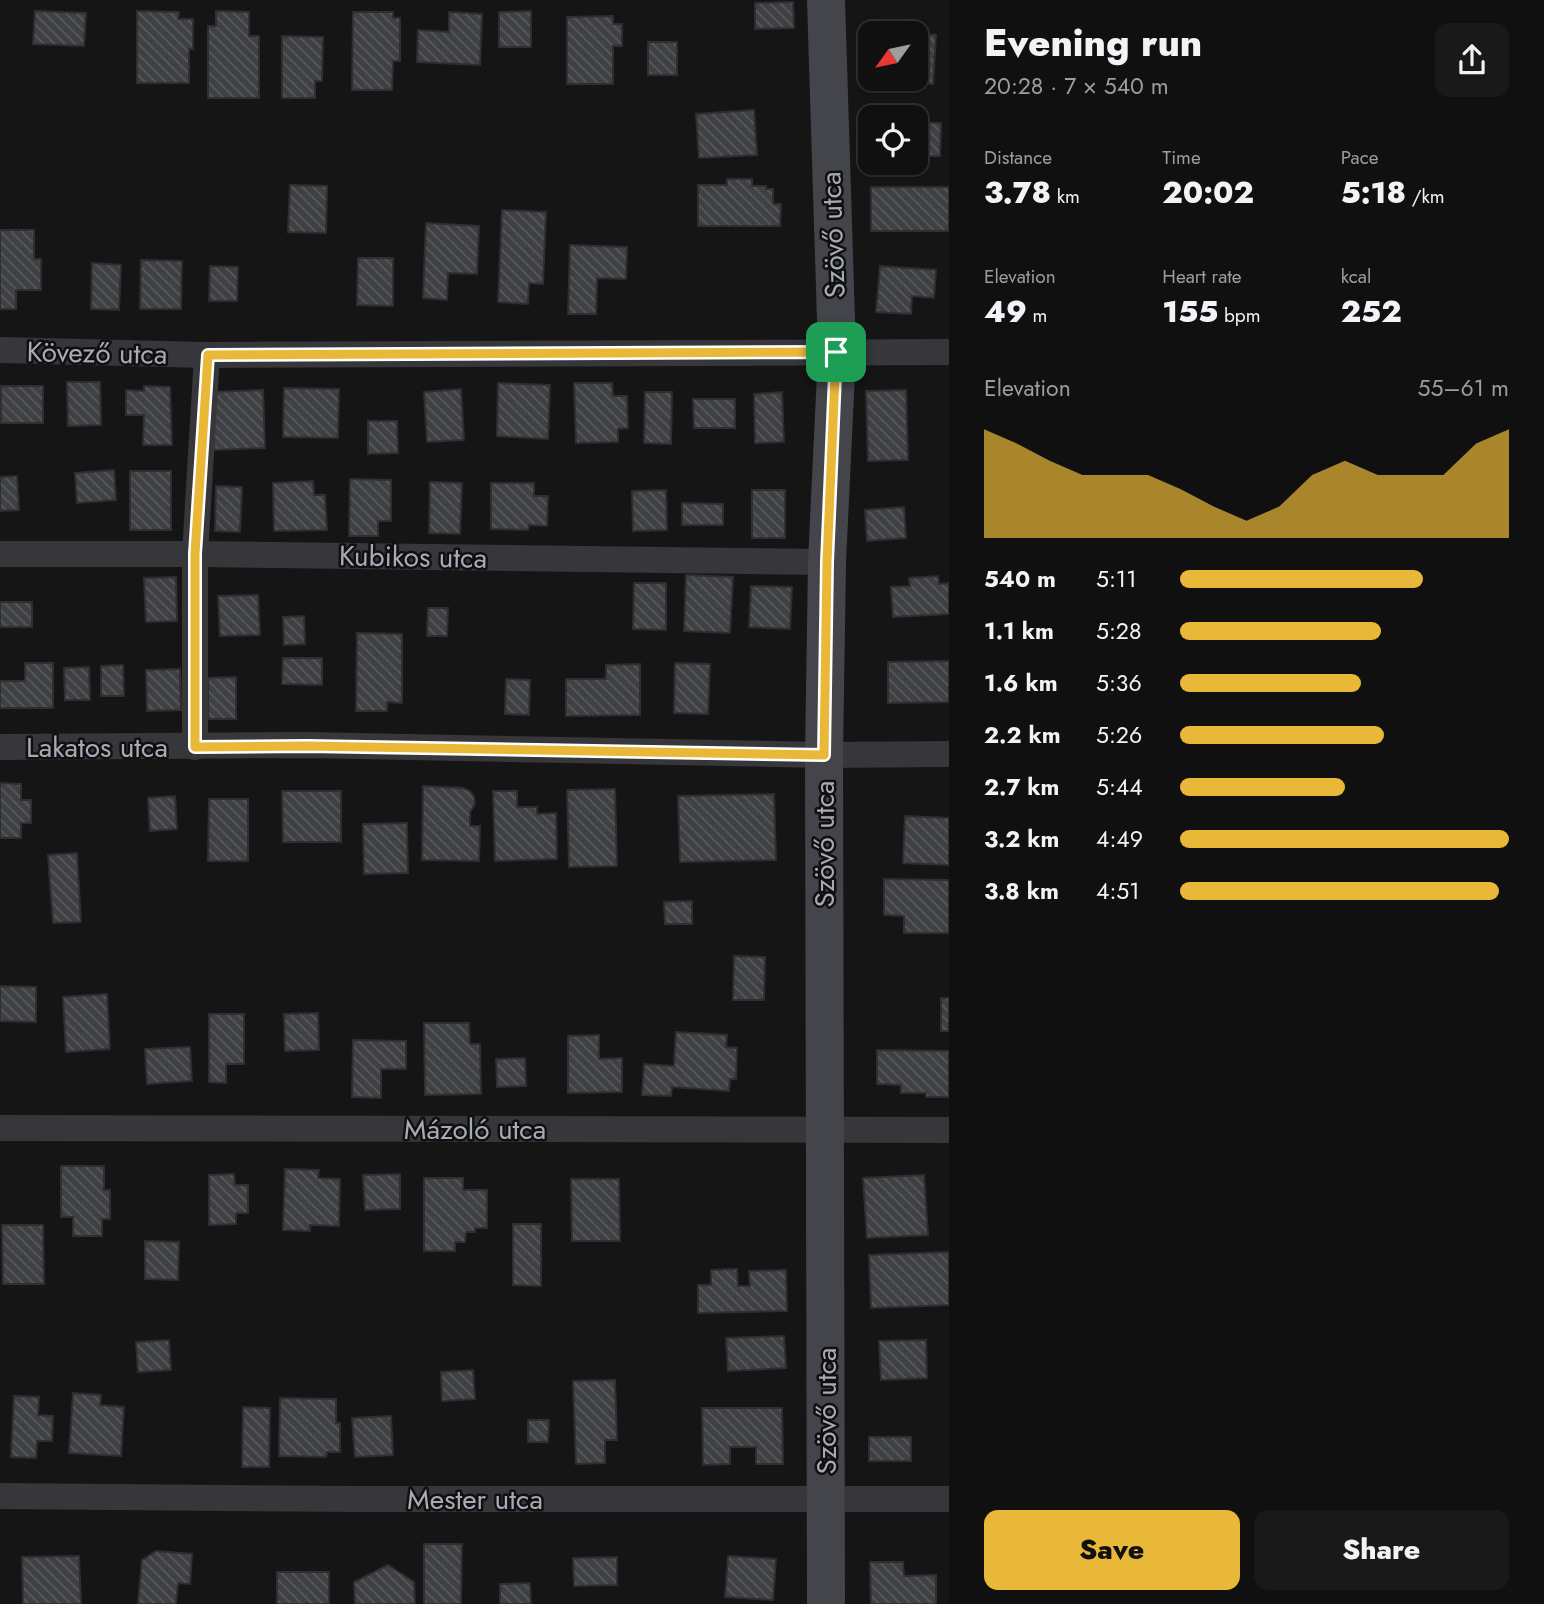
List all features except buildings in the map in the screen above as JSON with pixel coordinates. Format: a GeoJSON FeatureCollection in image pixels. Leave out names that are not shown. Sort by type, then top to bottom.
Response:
{"type":"FeatureCollection","features":[{"type":"Feature","properties":{"kind":"street","name":"Szövő utca"},"geometry":{"type":"LineString","coordinates":[[826,1604],[824,755],[827,562],[836,352],[827,0]]}},
{"type":"Feature","properties":{"kind":"street","name":"Kövező utca"},"geometry":{"type":"LineString","coordinates":[[0,350],[208,355],[949,352]]}},
{"type":"Feature","properties":{"kind":"street"},"geometry":{"type":"LineString","coordinates":[[195,747],[195,554],[208,355]]}},
{"type":"Feature","properties":{"kind":"street","name":"Kubikos utca"},"geometry":{"type":"LineString","coordinates":[[0,554],[827,562]]}},
{"type":"Feature","properties":{"kind":"street","name":"Lakatos utca"},"geometry":{"type":"LineString","coordinates":[[0,747],[321,746],[824,755],[949,754]]}},
{"type":"Feature","properties":{"kind":"street","name":"Mázoló utca"},"geometry":{"type":"LineString","coordinates":[[0,1128],[949,1130]]}},
{"type":"Feature","properties":{"kind":"street","name":"Mester utca"},"geometry":{"type":"LineString","coordinates":[[0,1496],[949,1499]]}},
{"type":"Feature","properties":{"kind":"route"},"geometry":{"type":"LineString","coordinates":[[836,352],[827,562],[824,755],[307,746],[195,747],[195,554],[208,355],[836,352]]}}]}
